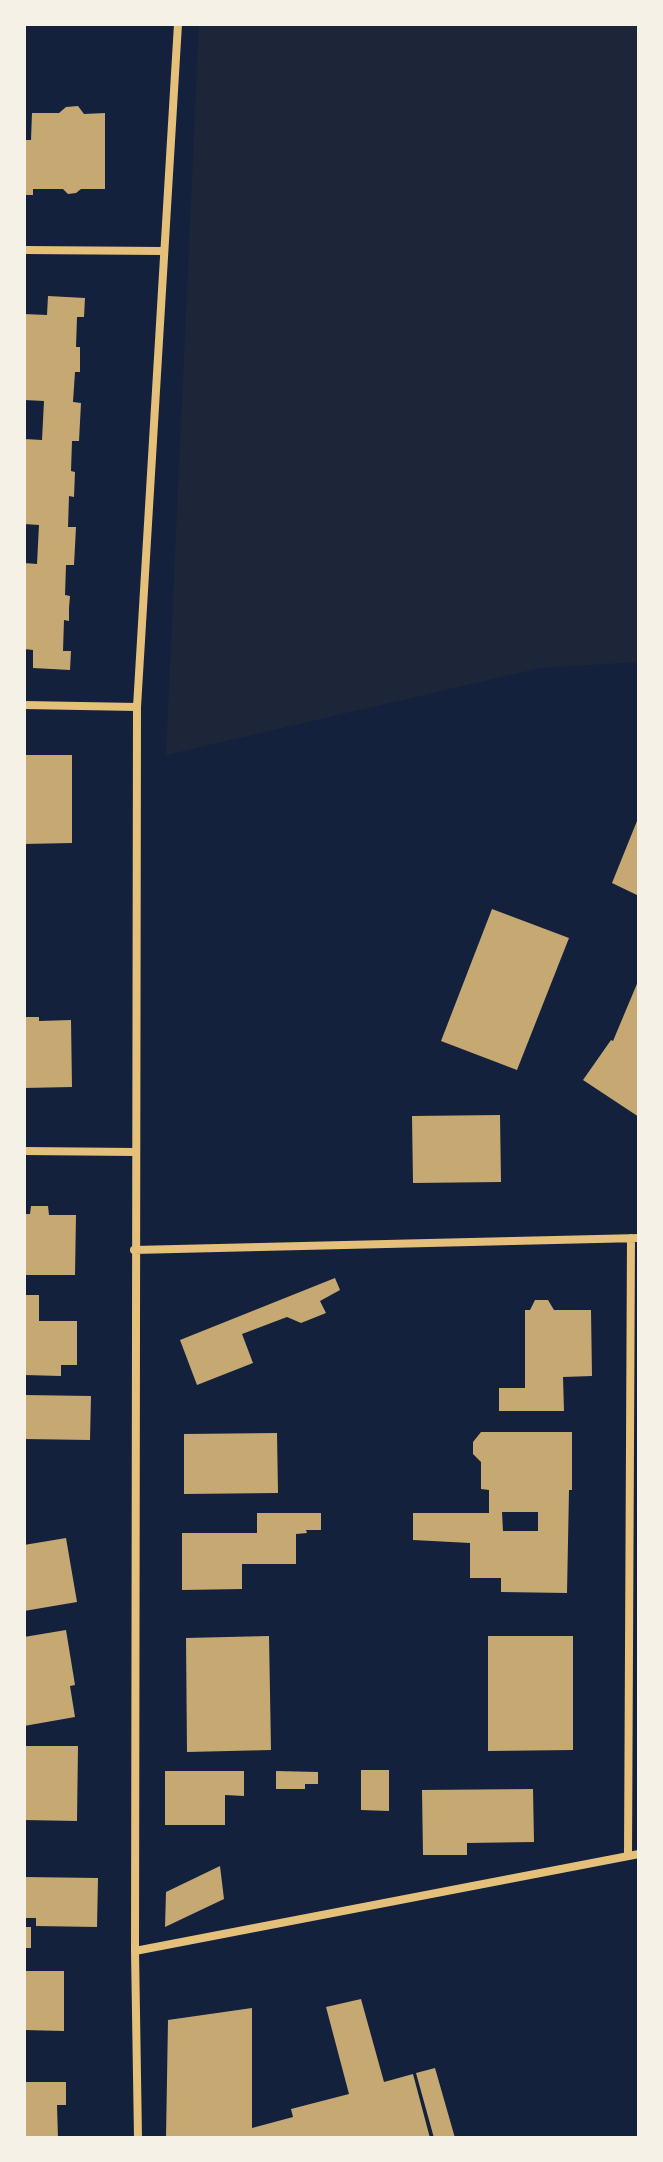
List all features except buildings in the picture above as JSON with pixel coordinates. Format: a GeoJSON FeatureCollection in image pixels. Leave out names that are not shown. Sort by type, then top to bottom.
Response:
{"type":"FeatureCollection","features":[{"type":"Feature","properties":{"kind":"street"},"geometry":{"type":"LineString","coordinates":[[138,2138],[134,1250],[137,707],[178,24]]}},
{"type":"Feature","properties":{"kind":"street"},"geometry":{"type":"LineString","coordinates":[[24,250],[163,251]]}},
{"type":"Feature","properties":{"kind":"street"},"geometry":{"type":"LineString","coordinates":[[24,705],[137,707]]}},
{"type":"Feature","properties":{"kind":"street"},"geometry":{"type":"LineString","coordinates":[[24,1151],[135,1152]]}},
{"type":"Feature","properties":{"kind":"street"},"geometry":{"type":"LineString","coordinates":[[134,1250],[635,1238],[628,1856]]}},
{"type":"Feature","properties":{"kind":"street"},"geometry":{"type":"LineString","coordinates":[[135,1951],[639,1854]]}},
{"type":"Feature","properties":{"kind":"shaded area"},"geometry":{"type":"Polygon","coordinates":[[[199,24],[639,24],[639,662],[540,668],[166,755],[199,24]]]}}]}
